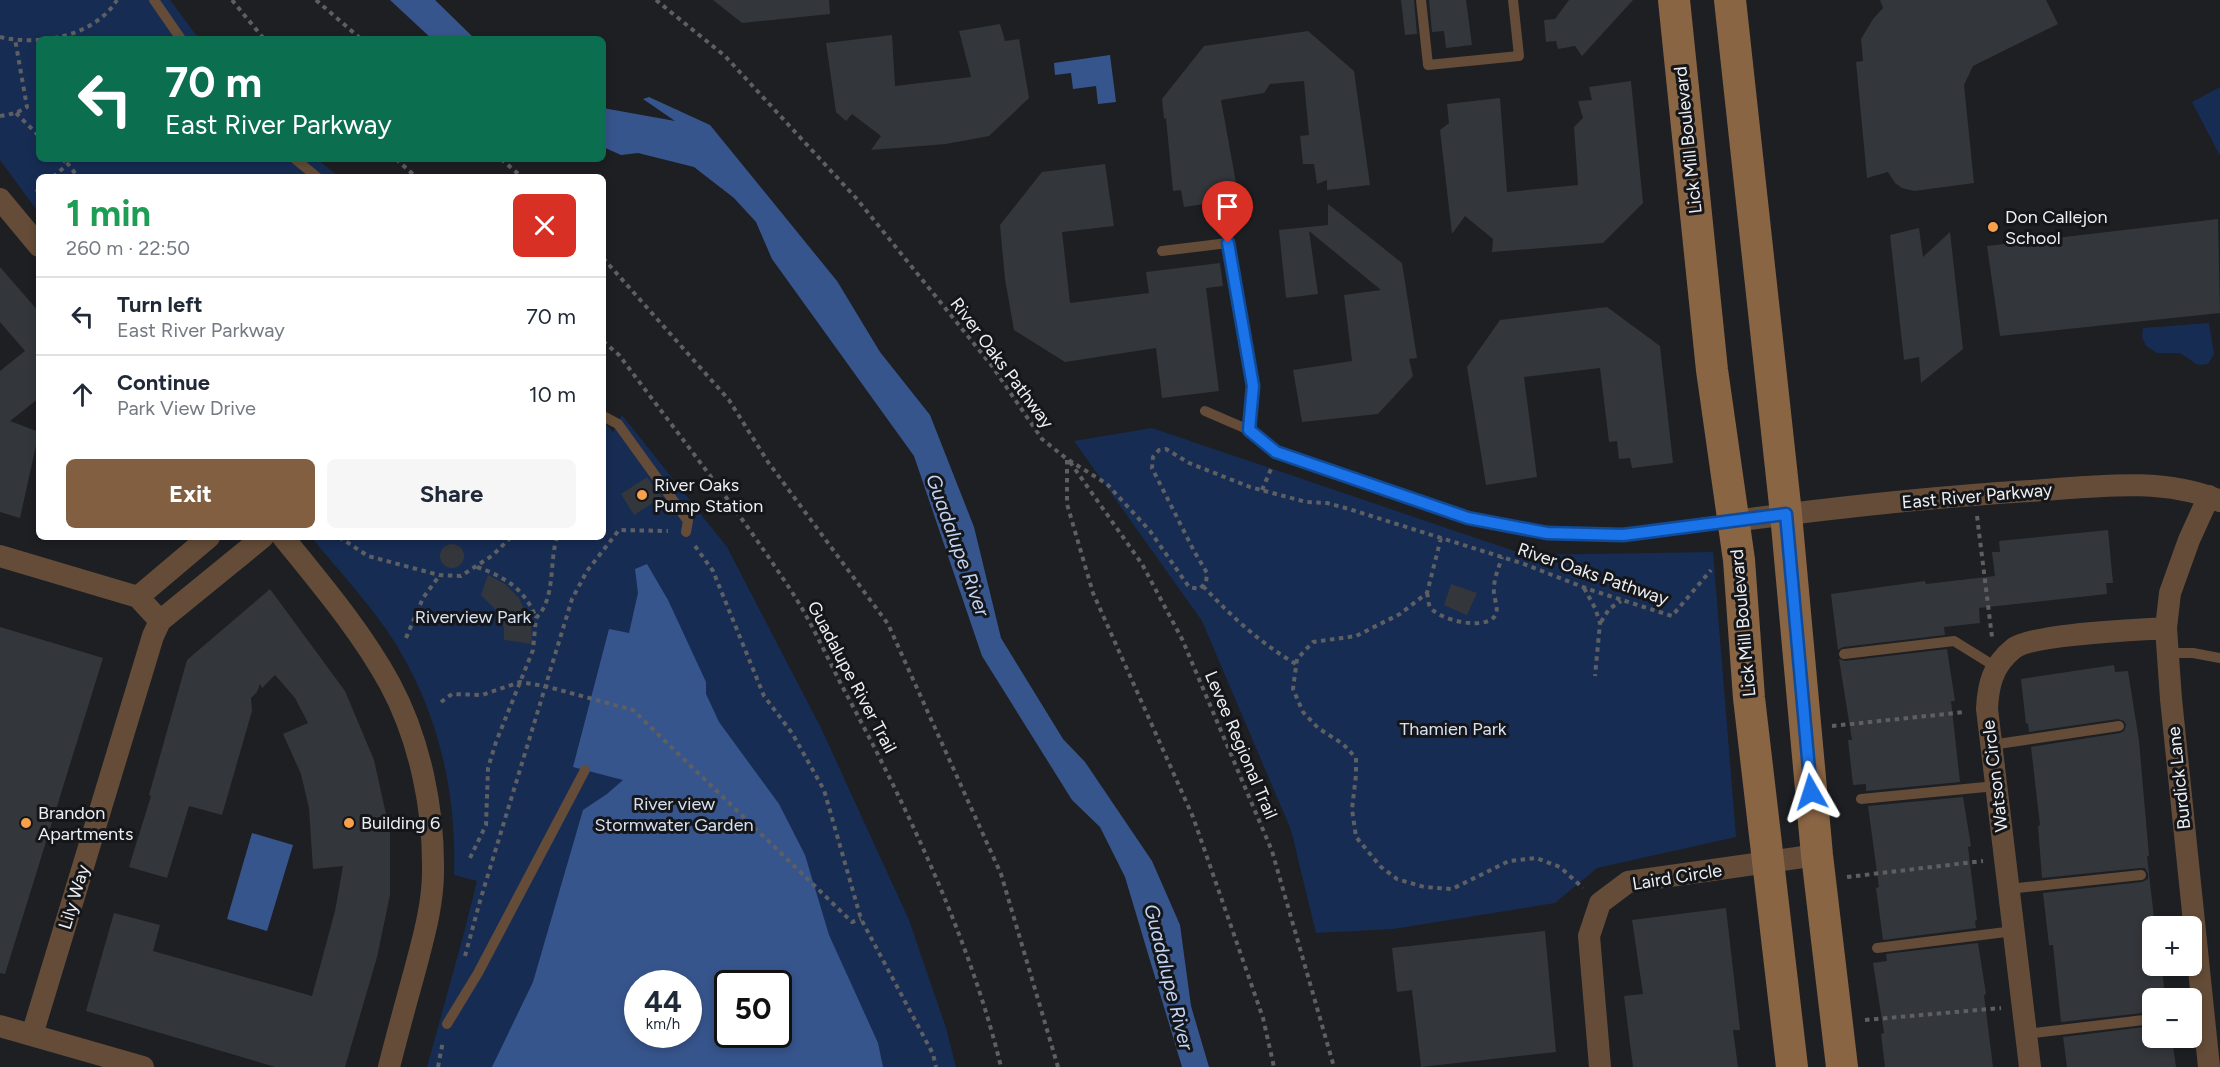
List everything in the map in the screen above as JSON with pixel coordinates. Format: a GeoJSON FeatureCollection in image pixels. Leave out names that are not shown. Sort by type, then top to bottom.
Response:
{"type":"FeatureCollection","features":[{"type":"Feature","properties":{"kind":"main road","name":"Lick Mill Boulevard"},"geometry":{"type":"LineString","coordinates":[[1674,0],[1712,370],[1739,560],[1749,698],[1770,862],[1792,1067]]}},
{"type":"Feature","properties":{"kind":"main road"},"geometry":{"type":"LineString","coordinates":[[1730,0],[1786,514],[1804,728],[1842,1067]]}},
{"type":"Feature","properties":{"kind":"street"},"geometry":{"type":"LineString","coordinates":[[0,199],[36,242]]}},
{"type":"Feature","properties":{"kind":"street","name":"East River Parkway"},"geometry":{"type":"LineString","coordinates":[[1734,521],[1974,494],[2113,485],[2158,486],[2215,498]]}},
{"type":"Feature","properties":{"kind":"street","name":"Burdick Lane"},"geometry":{"type":"LineString","coordinates":[[2209,1067],[2171,699],[2166,628],[2170,593],[2189,540],[2215,498]]}},
{"type":"Feature","properties":{"kind":"street"},"geometry":{"type":"LineString","coordinates":[[138,597],[205,540]]}},
{"type":"Feature","properties":{"kind":"street"},"geometry":{"type":"LineString","coordinates":[[0,556],[138,597],[160,621],[259,540]]}},
{"type":"Feature","properties":{"kind":"street"},"geometry":{"type":"LineString","coordinates":[[285,540],[362,638],[390,684],[410,727],[423,776],[430,824],[433,874],[426,930],[389,1067]]}},
{"type":"Feature","properties":{"kind":"street","name":"Lily Way"},"geometry":{"type":"LineString","coordinates":[[32,1035],[153,636],[160,621]]}},
{"type":"Feature","properties":{"kind":"street","name":"Watson Circle"},"geometry":{"type":"LineString","coordinates":[[2030,1067],[1987,710],[1988,688],[1996,667],[2014,647],[2048,638],[2166,628]]}},
{"type":"Feature","properties":{"kind":"street","name":"Laird Circle"},"geometry":{"type":"LineString","coordinates":[[1600,903],[1628,882],[1770,862],[1819,868]]}},
{"type":"Feature","properties":{"kind":"street"},"geometry":{"type":"LineString","coordinates":[[1600,903],[1589,936],[1600,1067]]}},
{"type":"Feature","properties":{"kind":"street"},"geometry":{"type":"LineString","coordinates":[[0,1026],[143,1067]]}},
{"type":"Feature","properties":{"kind":"lane"},"geometry":{"type":"LineString","coordinates":[[154,0],[180,36]]}},
{"type":"Feature","properties":{"kind":"lane"},"geometry":{"type":"LineString","coordinates":[[1421,0],[1428,65],[1519,56],[1513,0]]}},
{"type":"Feature","properties":{"kind":"lane"},"geometry":{"type":"LineString","coordinates":[[299,162],[314,174]]}},
{"type":"Feature","properties":{"kind":"lane"},"geometry":{"type":"LineString","coordinates":[[1162,251],[1228,243],[1253,386],[1249,430]]}},
{"type":"Feature","properties":{"kind":"lane"},"geometry":{"type":"LineString","coordinates":[[1205,411],[1249,430],[1276,452],[1468,518],[1547,533],[1623,535],[1734,521]]}},
{"type":"Feature","properties":{"kind":"lane"},"geometry":{"type":"LineString","coordinates":[[606,418],[618,424],[688,521],[686,532]]}},
{"type":"Feature","properties":{"kind":"lane"},"geometry":{"type":"LineString","coordinates":[[1844,654],[1954,641],[1996,667]]}},
{"type":"Feature","properties":{"kind":"lane"},"geometry":{"type":"LineString","coordinates":[[2169,652],[2193,653],[2220,658]]}},
{"type":"Feature","properties":{"kind":"lane"},"geometry":{"type":"LineString","coordinates":[[1991,745],[2120,726]]}},
{"type":"Feature","properties":{"kind":"lane"},"geometry":{"type":"LineString","coordinates":[[447,1024],[478,973],[585,770]]}},
{"type":"Feature","properties":{"kind":"lane"},"geometry":{"type":"LineString","coordinates":[[1861,799],[1996,786]]}},
{"type":"Feature","properties":{"kind":"lane"},"geometry":{"type":"LineString","coordinates":[[2008,889],[2141,874]]}},
{"type":"Feature","properties":{"kind":"lane"},"geometry":{"type":"LineString","coordinates":[[1877,948],[2013,931]]}},
{"type":"Feature","properties":{"kind":"lane"},"geometry":{"type":"LineString","coordinates":[[2026,1034],[2142,1020]]}},
{"type":"Feature","properties":{"kind":"path"},"geometry":{"type":"LineString","coordinates":[[62,36],[70,35],[90,25],[114,6],[117,0]]}},
{"type":"Feature","properties":{"kind":"path"},"geometry":{"type":"LineString","coordinates":[[232,0],[262,36]]}},
{"type":"Feature","properties":{"kind":"path"},"geometry":{"type":"LineString","coordinates":[[316,0],[358,36]]}},
{"type":"Feature","properties":{"kind":"path","name":"River Oaks Pathway"},"geometry":{"type":"LineString","coordinates":[[656,0],[724,56],[856,198],[992,366],[1042,439],[1067,459],[1107,484],[1150,531],[1189,587],[1199,589],[1206,583],[1207,573],[1152,468],[1154,457],[1159,450],[1166,449],[1189,463],[1250,487],[1306,502],[1327,503],[1349,508],[1502,557],[1620,601],[1671,616],[1718,561]]}},
{"type":"Feature","properties":{"kind":"path"},"geometry":{"type":"LineString","coordinates":[[0,37],[36,39]]}},
{"type":"Feature","properties":{"kind":"path"},"geometry":{"type":"LineString","coordinates":[[0,116],[16,113],[27,107],[15,39]]}},
{"type":"Feature","properties":{"kind":"path"},"geometry":{"type":"LineString","coordinates":[[16,113],[36,133]]}},
{"type":"Feature","properties":{"kind":"path"},"geometry":{"type":"LineString","coordinates":[[66,162],[76,174]]}},
{"type":"Feature","properties":{"kind":"path"},"geometry":{"type":"LineString","coordinates":[[399,162],[413,174]]}},
{"type":"Feature","properties":{"kind":"path"},"geometry":{"type":"LineString","coordinates":[[504,162],[518,174]]}},
{"type":"Feature","properties":{"kind":"path"},"geometry":{"type":"LineString","coordinates":[[56,174],[68,164]]}},
{"type":"Feature","properties":{"kind":"path"},"geometry":{"type":"LineString","coordinates":[[606,261],[729,400],[768,462],[888,624],[1001,874],[1058,1067]]}},
{"type":"Feature","properties":{"kind":"path","name":"Guadalupe River Trail"},"geometry":{"type":"LineString","coordinates":[[606,344],[619,355],[789,588],[872,741],[942,891],[991,1024],[1001,1067]]}},
{"type":"Feature","properties":{"kind":"path"},"geometry":{"type":"LineString","coordinates":[[1067,459],[1067,504],[1093,593],[1193,817],[1263,1018],[1274,1067]]}},
{"type":"Feature","properties":{"kind":"path","name":"Levee Regional Trail"},"geometry":{"type":"LineString","coordinates":[[1067,459],[1142,564],[1182,639],[1272,850],[1334,1067]]}},
{"type":"Feature","properties":{"kind":"path"},"geometry":{"type":"LineString","coordinates":[[1974,494],[1996,667]]}},
{"type":"Feature","properties":{"kind":"path"},"geometry":{"type":"LineString","coordinates":[[465,957],[545,686],[573,599],[587,572],[619,530],[686,532],[713,571],[764,696],[792,733],[824,790],[861,919],[933,1054],[936,1067]]}},
{"type":"Feature","properties":{"kind":"path"},"geometry":{"type":"LineString","coordinates":[[1441,538],[1427,593],[1430,607],[1441,615],[1475,624],[1488,622],[1495,616],[1497,610],[1494,580],[1502,557]]}},
{"type":"Feature","properties":{"kind":"path"},"geometry":{"type":"LineString","coordinates":[[344,540],[368,556],[439,575],[461,576],[494,555],[508,540]]}},
{"type":"Feature","properties":{"kind":"path"},"geometry":{"type":"LineString","coordinates":[[536,618],[543,611],[550,583],[552,550],[556,540]]}},
{"type":"Feature","properties":{"kind":"path"},"geometry":{"type":"LineString","coordinates":[[470,858],[486,825],[488,768],[533,650],[536,618],[530,603],[518,587],[499,574],[477,567]]}},
{"type":"Feature","properties":{"kind":"path"},"geometry":{"type":"LineString","coordinates":[[406,638],[423,598],[439,575]]}},
{"type":"Feature","properties":{"kind":"path"},"geometry":{"type":"LineString","coordinates":[[1203,585],[1229,614],[1272,650],[1296,664]]}},
{"type":"Feature","properties":{"kind":"path"},"geometry":{"type":"LineString","coordinates":[[1584,588],[1600,623],[1595,676]]}},
{"type":"Feature","properties":{"kind":"path"},"geometry":{"type":"LineString","coordinates":[[1427,593],[1400,614],[1356,636],[1313,642],[1297,659],[1293,688],[1303,712],[1318,728],[1343,744],[1356,758],[1352,808],[1356,837],[1381,867],[1397,879],[1424,887],[1452,889],[1509,861],[1536,858],[1560,867],[1600,903]]}},
{"type":"Feature","properties":{"kind":"path"},"geometry":{"type":"LineString","coordinates":[[1600,623],[1609,609],[1620,601]]}},
{"type":"Feature","properties":{"kind":"path"},"geometry":{"type":"LineString","coordinates":[[441,702],[452,694],[482,695],[520,682],[545,686],[633,710],[852,922],[861,919]]}},
{"type":"Feature","properties":{"kind":"path"},"geometry":{"type":"LineString","coordinates":[[1804,728],[1987,710]]}},
{"type":"Feature","properties":{"kind":"path"},"geometry":{"type":"LineString","coordinates":[[1819,868],[2005,859]]}},
{"type":"Feature","properties":{"kind":"path"},"geometry":{"type":"LineString","coordinates":[[1837,1023],[2022,1006]]}},
{"type":"Feature","properties":{"kind":"path"},"geometry":{"type":"LineString","coordinates":[[438,1067],[447,1024]]}},
{"type":"Feature","properties":{"kind":"green space"},"geometry":{"type":"Polygon","coordinates":[[[0,0],[170,0],[197,36],[36,36],[36,162],[321,162],[335,174],[36,174],[36,209],[0,160],[0,0]]]}},
{"type":"Feature","properties":{"kind":"green space"},"geometry":{"type":"Polygon","coordinates":[[[2220,87],[2220,156],[2192,102],[2220,87]]]}},
{"type":"Feature","properties":{"kind":"green space"},"geometry":{"type":"Polygon","coordinates":[[[2209,323],[2214,354],[2208,364],[2198,365],[2180,353],[2157,353],[2146,346],[2142,337],[2143,328],[2209,323]]]}},
{"type":"Feature","properties":{"kind":"green space","name":"River view Stormwater Garden"},"geometry":{"type":"Polygon","coordinates":[[[622,415],[727,547],[821,728],[909,920],[946,1028],[956,1067],[427,1067],[477,881],[454,875],[452,810],[447,778],[440,746],[418,686],[386,629],[314,540],[606,540],[606,425],[613,432],[622,415]]]}},
{"type":"Feature","properties":{"kind":"green space","name":"Thamien Park"},"geometry":{"type":"Polygon","coordinates":[[[1152,428],[1526,555],[1713,552],[1736,837],[1597,868],[1555,903],[1393,929],[1316,933],[1291,830],[1202,621],[1074,441],[1152,428]]]}},
{"type":"Feature","properties":{"kind":"water"},"geometry":{"type":"Polygon","coordinates":[[[390,0],[435,0],[472,36],[429,36],[390,0]]]}},
{"type":"Feature","properties":{"kind":"water"},"geometry":{"type":"Polygon","coordinates":[[[1110,55],[1116,102],[1098,104],[1096,86],[1073,89],[1071,73],[1055,75],[1054,63],[1110,55]]]}},
{"type":"Feature","properties":{"kind":"water","name":"Guadalupe River"},"geometry":{"type":"Polygon","coordinates":[[[649,97],[710,125],[837,281],[880,352],[930,415],[974,527],[1001,638],[1063,739],[1085,762],[1152,861],[1180,925],[1191,1006],[1209,1067],[1182,1067],[1125,877],[1100,827],[1072,800],[982,656],[914,456],[772,259],[756,222],[734,198],[694,167],[638,153],[621,155],[606,148],[606,109],[675,121],[643,99],[649,97]]]}},
{"type":"Feature","properties":{"kind":"water"},"geometry":{"type":"Polygon","coordinates":[[[647,564],[668,600],[706,682],[706,694],[719,722],[779,804],[805,855],[829,935],[878,1043],[883,1067],[492,1067],[533,982],[583,810],[623,780],[573,767],[609,629],[629,633],[638,593],[635,569],[647,564]]]}},
{"type":"Feature","properties":{"kind":"water"},"geometry":{"type":"Polygon","coordinates":[[[252,833],[293,845],[267,931],[227,919],[252,833]]]}},
{"type":"Feature","properties":{"kind":"building"},"geometry":{"type":"Polygon","coordinates":[[[713,0],[829,0],[830,14],[742,23],[713,0]]]}},
{"type":"Feature","properties":{"kind":"building"},"geometry":{"type":"Polygon","coordinates":[[[1401,0],[1414,0],[1417,34],[1405,35],[1401,0]]]}},
{"type":"Feature","properties":{"kind":"building"},"geometry":{"type":"Polygon","coordinates":[[[1429,0],[1466,0],[1472,45],[1446,48],[1444,31],[1432,32],[1429,0]]]}},
{"type":"Feature","properties":{"kind":"building"},"geometry":{"type":"Polygon","coordinates":[[[1569,0],[1633,0],[1582,56],[1575,46],[1558,49],[1556,41],[1546,42],[1544,20],[1555,19],[1569,0]]]}},
{"type":"Feature","properties":{"kind":"building"},"geometry":{"type":"Polygon","coordinates":[[[1880,0],[2046,0],[2058,24],[1973,66],[1964,85],[1974,183],[1914,191],[1902,188],[1895,183],[1888,172],[1867,178],[1856,62],[1863,61],[1861,39],[1883,8],[1880,0]]]}},
{"type":"Feature","properties":{"kind":"building"},"geometry":{"type":"Polygon","coordinates":[[[1000,24],[1005,41],[1019,39],[1029,98],[989,136],[946,144],[871,150],[881,136],[852,114],[846,121],[836,112],[826,43],[892,35],[895,86],[971,77],[959,31],[1000,24]]]}},
{"type":"Feature","properties":{"kind":"building"},"geometry":{"type":"Polygon","coordinates":[[[1308,31],[1354,71],[1370,185],[1327,190],[1327,180],[1317,184],[1314,164],[1303,164],[1300,136],[1309,135],[1304,81],[1270,84],[1264,93],[1221,100],[1239,199],[1184,207],[1181,190],[1173,191],[1162,99],[1204,46],[1308,31]]]}},
{"type":"Feature","properties":{"kind":"building"},"geometry":{"type":"Polygon","coordinates":[[[1631,81],[1643,203],[1603,243],[1492,252],[1493,239],[1465,216],[1452,234],[1440,130],[1449,123],[1447,104],[1500,98],[1507,192],[1578,185],[1574,127],[1583,118],[1578,101],[1592,100],[1589,87],[1631,81]]]}},
{"type":"Feature","properties":{"kind":"building"},"geometry":{"type":"Polygon","coordinates":[[[1105,164],[1114,226],[1062,232],[1070,303],[1149,293],[1146,272],[1220,263],[1223,286],[1206,288],[1219,391],[1162,398],[1156,348],[1065,362],[1014,330],[1005,279],[1000,225],[1042,172],[1105,164]]]}},
{"type":"Feature","properties":{"kind":"building"},"geometry":{"type":"Polygon","coordinates":[[[1328,204],[1402,263],[1417,358],[1409,359],[1413,376],[1378,414],[1302,422],[1293,370],[1352,361],[1344,295],[1381,290],[1309,231],[1318,294],[1286,298],[1279,230],[1328,225],[1328,204]]]}},
{"type":"Feature","properties":{"kind":"building"},"geometry":{"type":"Polygon","coordinates":[[[2218,219],[2220,313],[2000,336],[1987,246],[2218,219]]]}},
{"type":"Feature","properties":{"kind":"building"},"geometry":{"type":"Polygon","coordinates":[[[1919,228],[1923,257],[1950,232],[1963,349],[1921,383],[1919,357],[1904,360],[1890,235],[1919,228]]]}},
{"type":"Feature","properties":{"kind":"building"},"geometry":{"type":"Polygon","coordinates":[[[0,267],[36,309],[36,400],[10,421],[36,431],[36,446],[20,518],[0,512],[0,371],[25,351],[0,322],[0,267]]]}},
{"type":"Feature","properties":{"kind":"building"},"geometry":{"type":"Polygon","coordinates":[[[1607,307],[1660,346],[1673,463],[1632,468],[1630,458],[1619,459],[1617,441],[1609,442],[1600,368],[1524,377],[1537,477],[1486,485],[1467,367],[1500,320],[1607,307]]]}},
{"type":"Feature","properties":{"kind":"building","name":"River Oaks Pump Station"},"geometry":{"type":"Polygon","coordinates":[[[647,477],[662,497],[634,515],[621,494],[647,477]]]}},
{"type":"Feature","properties":{"kind":"building"},"geometry":{"type":"Polygon","coordinates":[[[2108,530],[2113,583],[2106,583],[2107,594],[1979,608],[1980,623],[1944,627],[1945,635],[1843,647],[1838,650],[1831,594],[1925,581],[1926,584],[1995,576],[1992,552],[2000,552],[1999,541],[2108,530]]]}},
{"type":"Feature","properties":{"kind":"building"},"geometry":{"type":"Polygon","coordinates":[[[452,544],[461,547],[464,556],[461,565],[452,568],[443,565],[440,556],[443,547],[452,544]]]}},
{"type":"Feature","properties":{"kind":"building"},"geometry":{"type":"Polygon","coordinates":[[[488,575],[505,584],[519,598],[531,625],[532,644],[504,640],[504,628],[498,612],[481,595],[488,575]]]}},
{"type":"Feature","properties":{"kind":"building"},"geometry":{"type":"Polygon","coordinates":[[[1451,584],[1477,593],[1467,615],[1444,605],[1451,584]]]}},
{"type":"Feature","properties":{"kind":"building","name":"Building 6"},"geometry":{"type":"Polygon","coordinates":[[[270,589],[345,691],[374,760],[390,832],[390,895],[377,957],[345,1067],[275,1067],[86,1011],[114,913],[160,925],[153,951],[312,996],[335,911],[343,866],[313,869],[309,808],[301,774],[283,734],[308,723],[295,698],[275,675],[262,688],[260,684],[257,692],[251,698],[252,711],[222,815],[189,806],[167,878],[129,867],[151,796],[149,795],[187,660],[270,589]]]}},
{"type":"Feature","properties":{"kind":"building","name":"Brandon Apartments"},"geometry":{"type":"Polygon","coordinates":[[[0,627],[103,658],[5,974],[0,973],[0,627]]]}},
{"type":"Feature","properties":{"kind":"building"},"geometry":{"type":"Polygon","coordinates":[[[1947,649],[1955,701],[1951,701],[1960,782],[1866,791],[1866,784],[1853,785],[1848,740],[1852,740],[1839,659],[1845,661],[1947,649]]]}},
{"type":"Feature","properties":{"kind":"building"},"geometry":{"type":"Polygon","coordinates":[[[2114,665],[2115,672],[2128,671],[2139,741],[2154,916],[2142,916],[2142,976],[2163,976],[2164,988],[2142,988],[2142,1013],[2061,1022],[2053,945],[2049,945],[2043,893],[2142,882],[2148,879],[2148,874],[2145,868],[2140,868],[2042,878],[2038,826],[2040,825],[2031,747],[2120,733],[2124,731],[2126,725],[2124,721],[2118,719],[2029,732],[2021,679],[2114,665]]]}},
{"type":"Feature","properties":{"kind":"building"},"geometry":{"type":"Polygon","coordinates":[[[1963,797],[1971,846],[1968,847],[1976,928],[1883,940],[1876,888],[1879,887],[1868,806],[1963,797]]]}},
{"type":"Feature","properties":{"kind":"building"},"geometry":{"type":"Polygon","coordinates":[[[1726,908],[1740,1030],[1733,1030],[1738,1067],[1633,1067],[1624,996],[1643,994],[1632,920],[1726,908]]]}},
{"type":"Feature","properties":{"kind":"building"},"geometry":{"type":"Polygon","coordinates":[[[1545,931],[1556,1052],[1421,1067],[1412,990],[1397,992],[1392,948],[1545,931]]]}},
{"type":"Feature","properties":{"kind":"building"},"geometry":{"type":"Polygon","coordinates":[[[1978,943],[1986,994],[1984,995],[1993,1067],[1885,1067],[1881,1034],[1884,1033],[1873,963],[1887,961],[1886,954],[1978,943]]]}},
{"type":"Feature","properties":{"kind":"building"},"geometry":{"type":"Polygon","coordinates":[[[2142,1027],[2142,1048],[2173,1048],[2176,1067],[2067,1067],[2063,1037],[2142,1027]]]}},
{"type":"Feature","properties":{"kind":"place","name":"Don Callejon School"},"geometry":{"type":"Point","coordinates":[1993,227]}},
{"type":"Feature","properties":{"kind":"place","name":"River Oaks Pump Station"},"geometry":{"type":"Point","coordinates":[642,495]}},
{"type":"Feature","properties":{"kind":"place","name":"Brandon Apartments"},"geometry":{"type":"Point","coordinates":[26,823]}},
{"type":"Feature","properties":{"kind":"place","name":"Building 6"},"geometry":{"type":"Point","coordinates":[349,823]}},
{"type":"Feature","properties":{"kind":"route"},"geometry":{"type":"LineString","coordinates":[[1228,243],[1253,386],[1249,430],[1276,452],[1468,518],[1547,533],[1623,535],[1786,514],[1811,792]]}},
{"type":"Feature","properties":{"kind":"park label","name":"Riverview Park"},"geometry":{"type":"Point","coordinates":[473,617]}}]}
